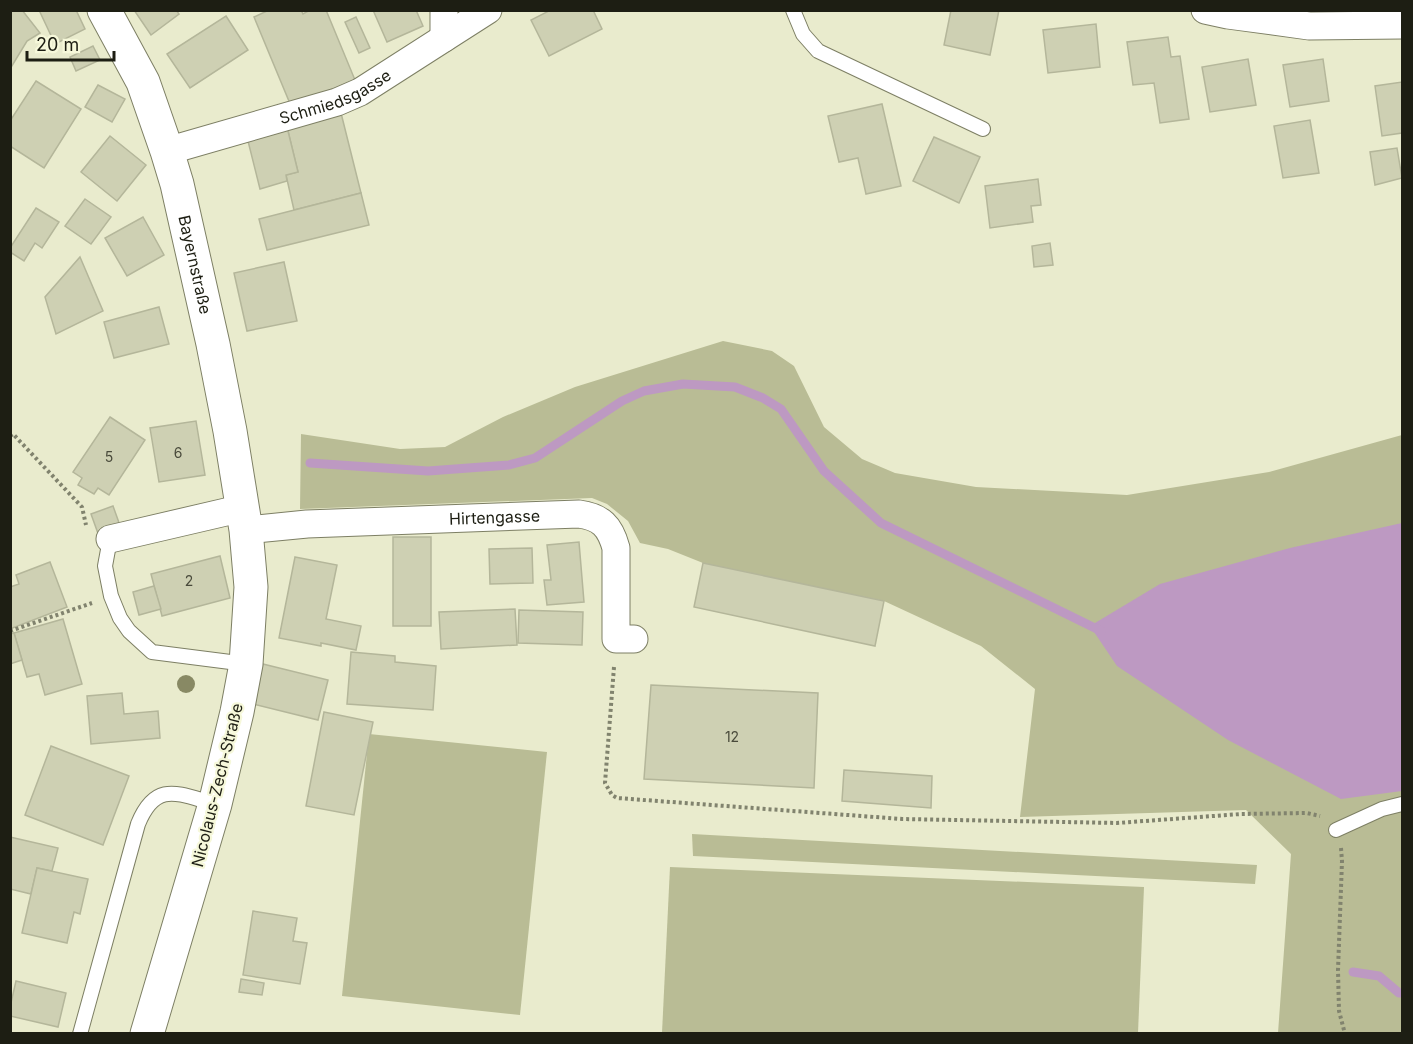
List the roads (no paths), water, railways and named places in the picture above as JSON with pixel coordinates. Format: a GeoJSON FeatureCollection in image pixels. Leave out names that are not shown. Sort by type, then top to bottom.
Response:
{"type":"FeatureCollection","features":[{"type":"Feature","properties":{"kind":"street","name":"Bayernstraße"},"geometry":{"type":"LineString","coordinates":[[104,10],[143,82],[177,183],[213,344],[245,519]]}},
{"type":"Feature","properties":{"kind":"street"},"geometry":{"type":"LineString","coordinates":[[444,10],[444,38]]}},
{"type":"Feature","properties":{"kind":"street","name":"Schmiedsgasse"},"geometry":{"type":"LineString","coordinates":[[167,151],[337,102],[360,92],[488,10]]}},
{"type":"Feature","properties":{"kind":"street"},"geometry":{"type":"LineString","coordinates":[[1205,10],[1308,26],[1402,25]]}},
{"type":"Feature","properties":{"kind":"street","name":"Hirtengasse"},"geometry":{"type":"LineString","coordinates":[[99,537],[245,519],[307,524],[579,513],[593,516],[613,535],[625,639]]}},
{"type":"Feature","properties":{"kind":"street","name":"Nicolaus-Zech-Straße"},"geometry":{"type":"LineString","coordinates":[[147,1034],[215,804],[237,712],[246,664],[251,587],[245,519]]}},
{"type":"Feature","properties":{"kind":"lane"},"geometry":{"type":"LineString","coordinates":[[793,10],[803,34],[818,51],[983,129]]}},
{"type":"Feature","properties":{"kind":"lane"},"geometry":{"type":"LineString","coordinates":[[99,537],[111,596],[120,618],[129,631],[152,652],[246,664]]}},
{"type":"Feature","properties":{"kind":"lane"},"geometry":{"type":"LineString","coordinates":[[80,1034],[143,813],[151,801],[164,794],[181,795],[215,804]]}},
{"type":"Feature","properties":{"kind":"lane"},"geometry":{"type":"LineString","coordinates":[[1336,830],[1382,809],[1402,804]]}},
{"type":"Feature","properties":{"kind":"waterway"},"geometry":{"type":"LineString","coordinates":[[310,463],[428,471],[509,465],[535,458],[622,401],[644,391],[683,384],[735,387],[763,398],[781,409],[824,471],[881,523],[1101,631]]}},
{"type":"Feature","properties":{"kind":"waterway"},"geometry":{"type":"LineString","coordinates":[[1353,972],[1379,976],[1402,993]]}}]}
